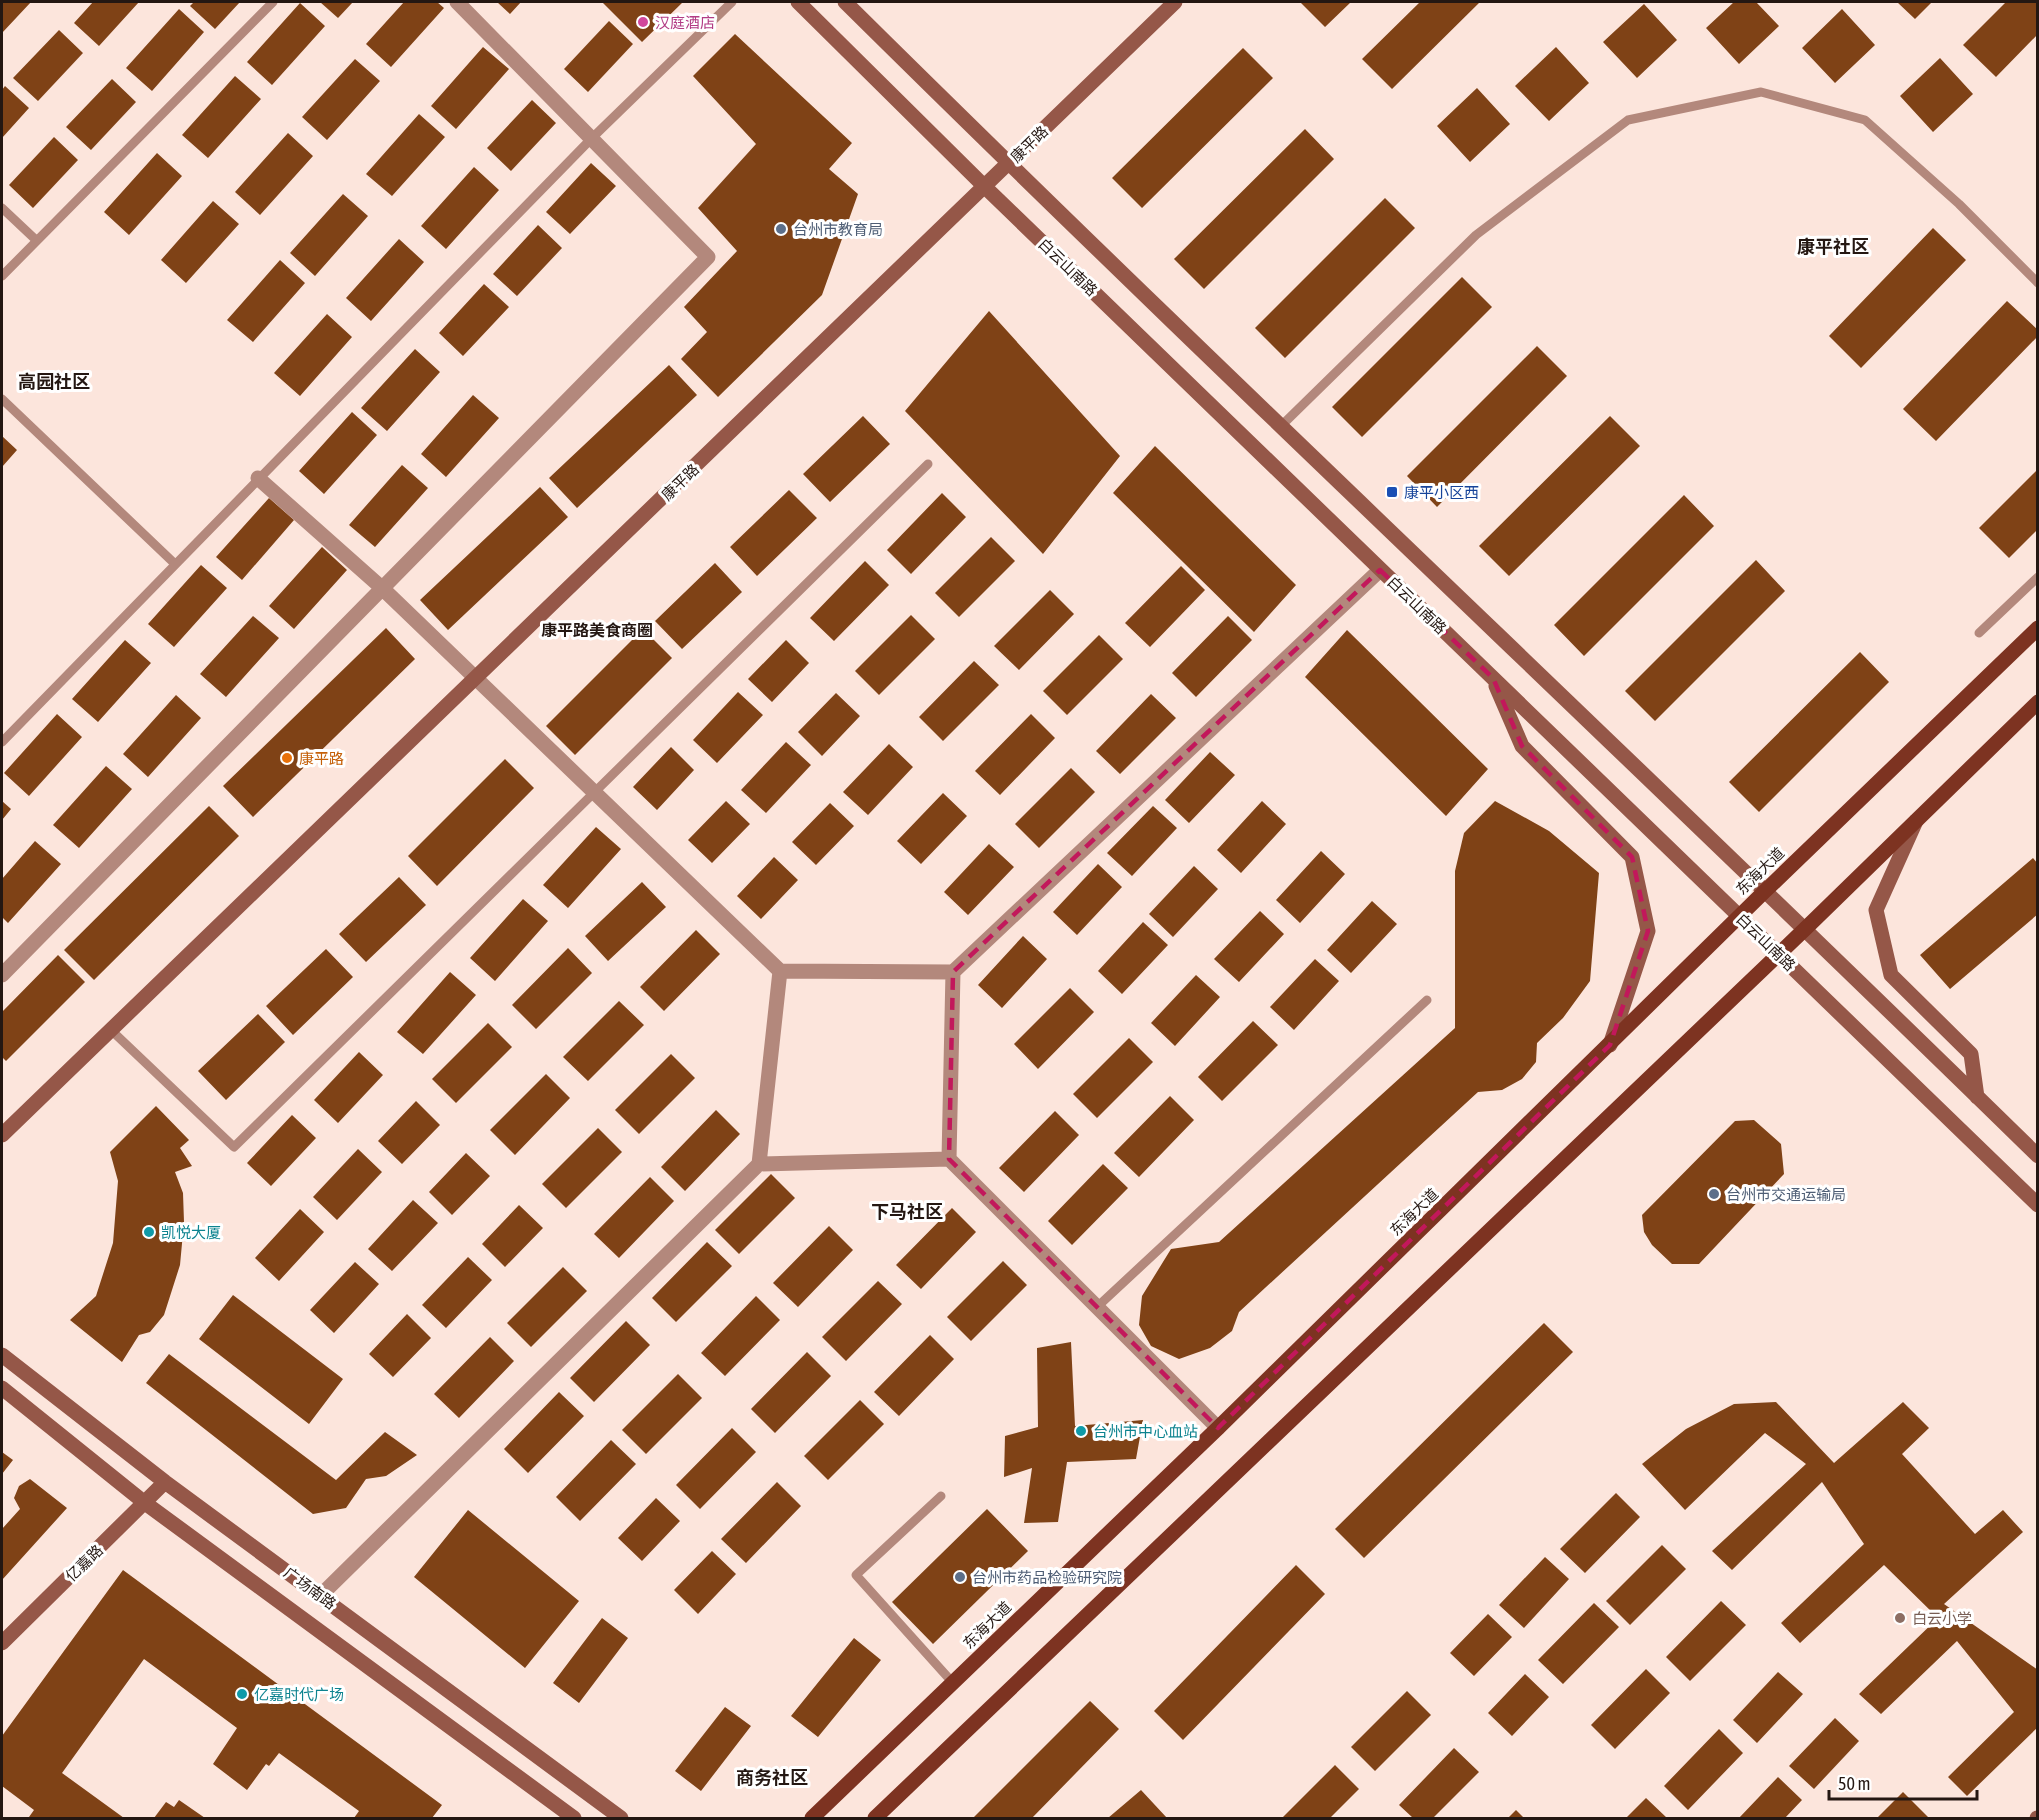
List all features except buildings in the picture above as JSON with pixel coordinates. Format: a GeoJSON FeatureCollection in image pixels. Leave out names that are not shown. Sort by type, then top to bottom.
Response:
{"type":"FeatureCollection","features":[{"type":"Feature","properties":{"kind":"main road","name":"白云山南路"},"geometry":{"type":"LineString","coordinates":[[798,2],[1380,570],[2037,1205]]}},
{"type":"Feature","properties":{"kind":"main road"},"geometry":{"type":"LineString","coordinates":[[845,2],[1280,427],[1806,928],[2037,1156]]}},
{"type":"Feature","properties":{"kind":"main road","name":"康平路"},"geometry":{"type":"LineString","coordinates":[[2,1135],[1175,2]]}},
{"type":"Feature","properties":{"kind":"main road","name":"东海大道"},"geometry":{"type":"LineString","coordinates":[[812,1818],[1218,1428],[1739,916],[2037,628]]}},
{"type":"Feature","properties":{"kind":"main road"},"geometry":{"type":"LineString","coordinates":[[1493,678],[1522,746],[1632,856],[1648,931],[1610,1045]]}},
{"type":"Feature","properties":{"kind":"main road"},"geometry":{"type":"LineString","coordinates":[[875,1818],[1779,954],[2037,702]]}},
{"type":"Feature","properties":{"kind":"main road"},"geometry":{"type":"LineString","coordinates":[[1918,817],[1876,910],[1891,975],[1971,1054],[1977,1097]]}},
{"type":"Feature","properties":{"kind":"main road","name":"广场南路"},"geometry":{"type":"LineString","coordinates":[[2,1355],[165,1482],[621,1818]]}},
{"type":"Feature","properties":{"kind":"main road","name":"广场南路"},"geometry":{"type":"LineString","coordinates":[[2,1388],[145,1503],[574,1818]]}},
{"type":"Feature","properties":{"kind":"main road","name":"亿嘉路"},"geometry":{"type":"LineString","coordinates":[[2,1643],[165,1482]]}},
{"type":"Feature","properties":{"kind":"street"},"geometry":{"type":"LineString","coordinates":[[2,975],[708,257],[457,2]]}},
{"type":"Feature","properties":{"kind":"street"},"geometry":{"type":"LineString","coordinates":[[258,478],[382,588],[780,971],[952,972],[1380,570]]}},
{"type":"Feature","properties":{"kind":"street"},"geometry":{"type":"LineString","coordinates":[[321,1595],[759,1164],[780,971]]}},
{"type":"Feature","properties":{"kind":"street"},"geometry":{"type":"LineString","coordinates":[[952,972],[949,1159],[1218,1428]]}},
{"type":"Feature","properties":{"kind":"street"},"geometry":{"type":"LineString","coordinates":[[759,1164],[949,1159]]}},
{"type":"Feature","properties":{"kind":"lane"},"geometry":{"type":"LineString","coordinates":[[2,276],[273,2]]}},
{"type":"Feature","properties":{"kind":"lane"},"geometry":{"type":"LineString","coordinates":[[2,742],[591,138],[732,2]]}},
{"type":"Feature","properties":{"kind":"lane"},"geometry":{"type":"LineString","coordinates":[[1280,427],[1476,235],[1628,120],[1761,92],[1864,120],[1959,204],[2037,283]]}},
{"type":"Feature","properties":{"kind":"lane"},"geometry":{"type":"LineString","coordinates":[[2,208],[36,240]]}},
{"type":"Feature","properties":{"kind":"lane"},"geometry":{"type":"LineString","coordinates":[[2,399],[174,564]]}},
{"type":"Feature","properties":{"kind":"lane"},"geometry":{"type":"LineString","coordinates":[[111,1030],[234,1147],[928,464]]}},
{"type":"Feature","properties":{"kind":"lane"},"geometry":{"type":"LineString","coordinates":[[1979,633],[2037,577]]}},
{"type":"Feature","properties":{"kind":"lane"},"geometry":{"type":"LineString","coordinates":[[1097,1307],[1428,1000]]}},
{"type":"Feature","properties":{"kind":"lane"},"geometry":{"type":"LineString","coordinates":[[941,1496],[856,1575],[953,1683]]}},
{"type":"Feature","properties":{"kind":"highlighted area"},"geometry":{"type":"Polygon","coordinates":[[[1380,570],[1493,678],[1522,746],[1632,857],[1648,931],[1610,1045],[1218,1428],[949,1159],[953,972],[1380,570]]]}},
{"type":"Feature","properties":{"kind":"place","name":"汉庭酒店"},"geometry":{"type":"Point","coordinates":[643,22]}},
{"type":"Feature","properties":{"kind":"place","name":"台州市教育局"},"geometry":{"type":"Point","coordinates":[781,229]}},
{"type":"Feature","properties":{"kind":"place","name":"康平小区西"},"geometry":{"type":"Point","coordinates":[1392,492]}},
{"type":"Feature","properties":{"kind":"place","name":"康平路"},"geometry":{"type":"Point","coordinates":[287,758]}},
{"type":"Feature","properties":{"kind":"place","name":"台州市交通运输局"},"geometry":{"type":"Point","coordinates":[1714,1194]}},
{"type":"Feature","properties":{"kind":"place","name":"凯悦大厦"},"geometry":{"type":"Point","coordinates":[149,1232]}},
{"type":"Feature","properties":{"kind":"place","name":"台州市中心血站"},"geometry":{"type":"Point","coordinates":[1081,1431]}},
{"type":"Feature","properties":{"kind":"place","name":"台州市药品检验研究院"},"geometry":{"type":"Point","coordinates":[960,1577]}},
{"type":"Feature","properties":{"kind":"place","name":"白云小学"},"geometry":{"type":"Point","coordinates":[1900,1618]}},
{"type":"Feature","properties":{"kind":"place","name":"亿嘉时代广场"},"geometry":{"type":"Point","coordinates":[242,1694]}},
{"type":"Feature","properties":{"kind":"district","name":"康平社区"},"geometry":{"type":"Point","coordinates":[1833,246]}},
{"type":"Feature","properties":{"kind":"district","name":"高园社区"},"geometry":{"type":"Point","coordinates":[54,381]}},
{"type":"Feature","properties":{"kind":"district","name":"康平路美食商圈"},"geometry":{"type":"Point","coordinates":[597,630]}},
{"type":"Feature","properties":{"kind":"district","name":"下马社区"},"geometry":{"type":"Point","coordinates":[907,1211]}},
{"type":"Feature","properties":{"kind":"district","name":"商务社区"},"geometry":{"type":"Point","coordinates":[772,1777]}}]}
